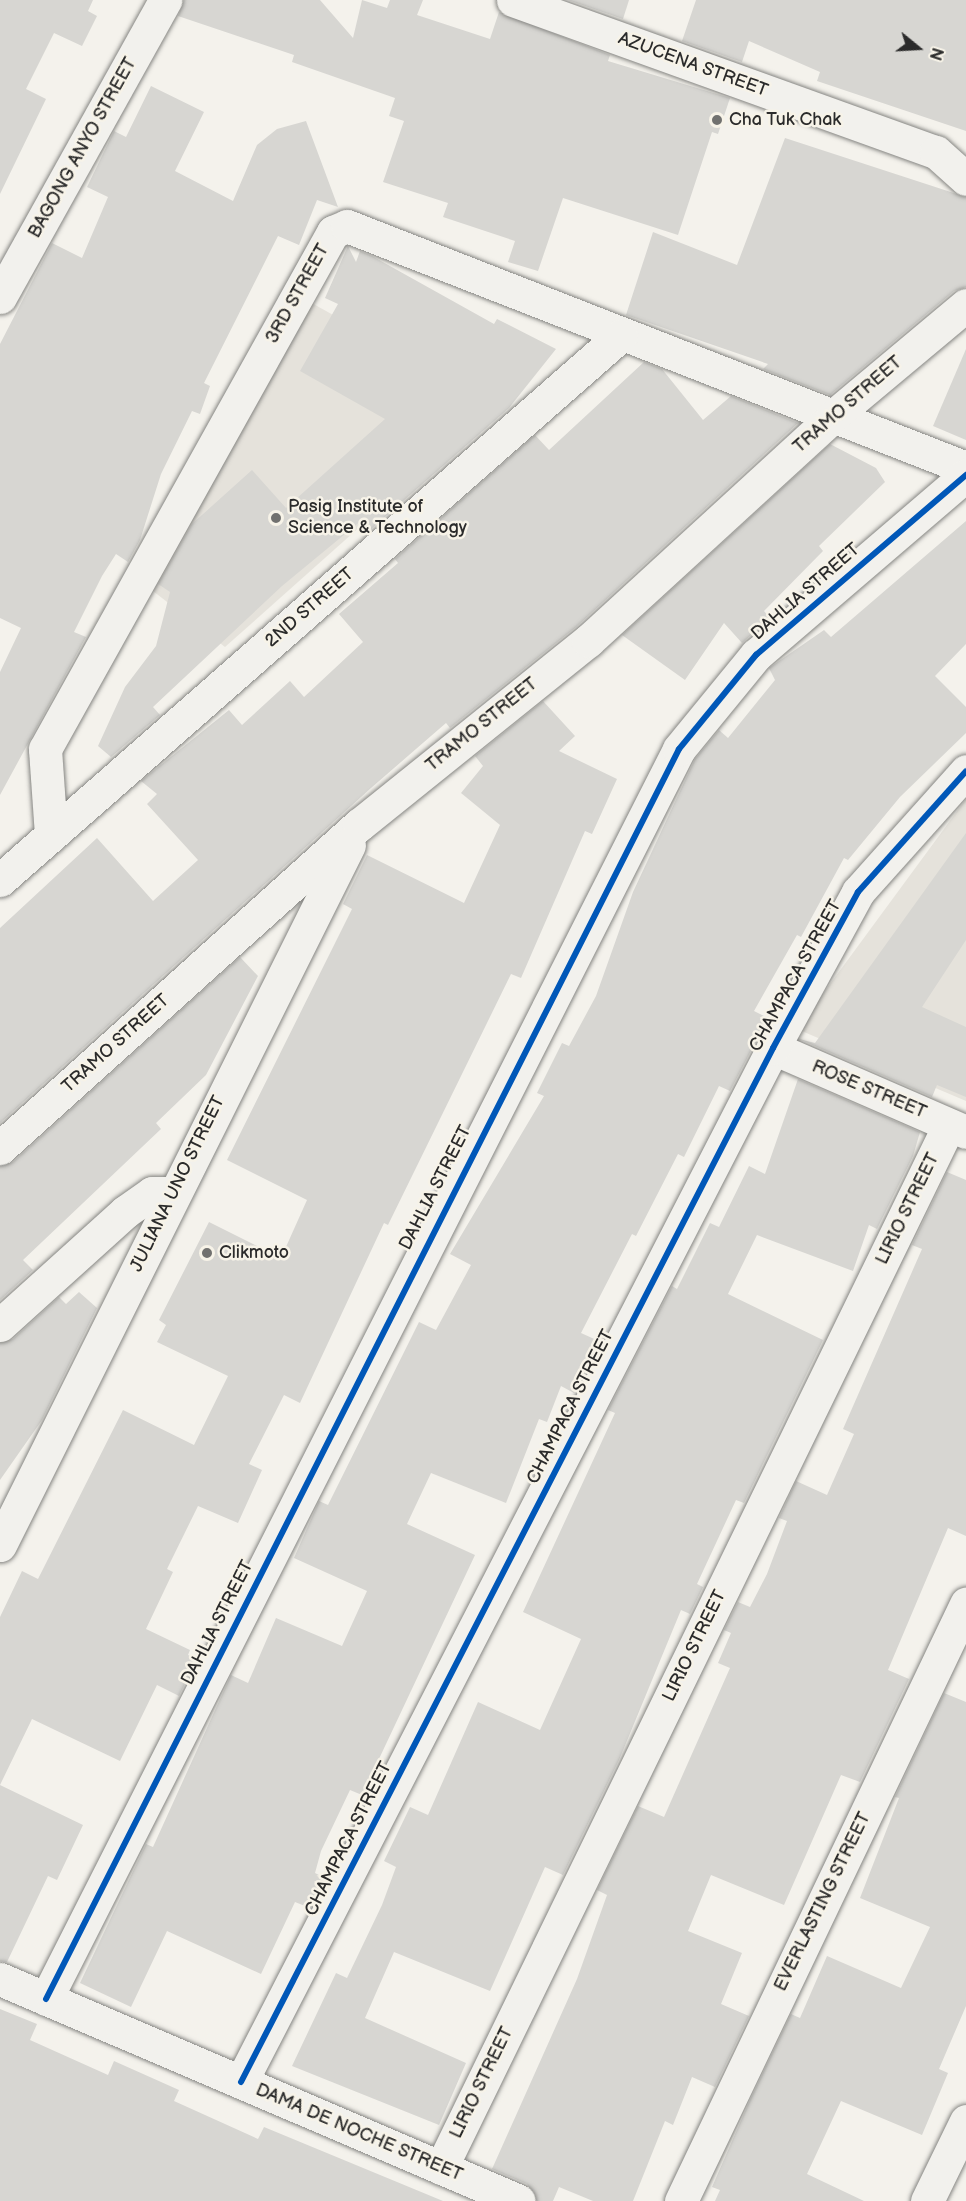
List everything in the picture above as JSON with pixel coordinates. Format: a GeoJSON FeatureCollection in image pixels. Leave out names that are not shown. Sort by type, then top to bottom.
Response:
{"type":"FeatureCollection","features":[{"type":"Feature","properties":{"kind":"street","name":"BAGONG ANYO STREET"},"geometry":{"type":"LineString","coordinates":[[0,297],[165,0]]}},
{"type":"Feature","properties":{"kind":"street","name":"AZUCENA STREET"},"geometry":{"type":"LineString","coordinates":[[513,0],[936,152],[966,179]]}},
{"type":"Feature","properties":{"kind":"street","name":"3RD STREET"},"geometry":{"type":"LineString","coordinates":[[51,835],[45,749],[333,232],[347,226],[361,228],[621,335],[831,418],[966,468]]}},
{"type":"Feature","properties":{"kind":"street","name":"TRAMO STREET"},"geometry":{"type":"LineString","coordinates":[[0,1148],[359,825],[588,641],[831,418],[966,305]]}},
{"type":"Feature","properties":{"kind":"street","name":"2ND STREET"},"geometry":{"type":"LineString","coordinates":[[0,880],[621,335]]}},
{"type":"Feature","properties":{"kind":"street","name":"DAHLIA STREET"},"geometry":{"type":"LineString","coordinates":[[46,1999],[679,749],[756,655],[966,475]]}},
{"type":"Feature","properties":{"kind":"street","name":"CHAMPACA STREET"},"geometry":{"type":"LineString","coordinates":[[242,2082],[772,1048],[858,892],[966,771]]}},
{"type":"Feature","properties":{"kind":"street","name":"JULIANA UNO STREET"},"geometry":{"type":"LineString","coordinates":[[0,1545],[359,825]]}},
{"type":"Feature","properties":{"kind":"street","name":"ROSE STREET"},"geometry":{"type":"LineString","coordinates":[[772,1048],[957,1128]]}},
{"type":"Feature","properties":{"kind":"street","name":"LIRIO STREET"},"geometry":{"type":"LineString","coordinates":[[441,2168],[957,1128]]}},
{"type":"Feature","properties":{"kind":"street"},"geometry":{"type":"LineString","coordinates":[[0,1325],[125,1212],[152,1193],[174,1193]]}},
{"type":"Feature","properties":{"kind":"street","name":"EVERLASTING STREET"},"geometry":{"type":"LineString","coordinates":[[681,2201],[966,1604]]}},
{"type":"Feature","properties":{"kind":"street","name":"DAMA DE NOCHE STREET"},"geometry":{"type":"LineString","coordinates":[[0,1979],[519,2201]]}},
{"type":"Feature","properties":{"kind":"street"},"geometry":{"type":"LineString","coordinates":[[927,2201],[966,2121]]}},
{"type":"Feature","properties":{"kind":"shaded area","name":"Pasig Institute of Science & Technology"},"geometry":{"type":"Polygon","coordinates":[[[308,301],[418,362],[445,451],[225,647],[144,584],[308,301]]]}},
{"type":"Feature","properties":{"kind":"shaded area"},"geometry":{"type":"Polygon","coordinates":[[[966,799],[966,1101],[797,1029],[966,799]]]}},
{"type":"Feature","properties":{"kind":"building"},"geometry":{"type":"Polygon","coordinates":[[[0,0],[93,0],[88,11],[97,16],[82,46],[54,33],[26,89],[46,99],[0,194],[0,0]]]}},
{"type":"Feature","properties":{"kind":"building"},"geometry":{"type":"Polygon","coordinates":[[[184,0],[320,0],[353,38],[362,0],[387,8],[390,0],[423,0],[417,15],[490,39],[499,12],[610,55],[608,61],[730,98],[718,134],[712,132],[678,235],[563,198],[538,271],[508,262],[515,241],[443,217],[448,203],[383,182],[404,121],[389,116],[395,98],[292,62],[294,55],[178,16],[184,0]]]}},
{"type":"Feature","properties":{"kind":"building"},"geometry":{"type":"Polygon","coordinates":[[[568,0],[629,0],[623,19],[568,0]]]}},
{"type":"Feature","properties":{"kind":"building"},"geometry":{"type":"Polygon","coordinates":[[[696,0],[966,0],[966,131],[817,81],[820,72],[749,41],[742,62],[682,41],[696,0]]]}},
{"type":"Feature","properties":{"kind":"building"},"geometry":{"type":"Polygon","coordinates":[[[151,86],[204,112],[175,171],[233,201],[257,145],[277,129],[306,121],[338,207],[317,200],[299,245],[278,236],[204,383],[210,386],[200,414],[192,411],[161,474],[140,540],[128,562],[116,554],[102,576],[74,632],[86,637],[0,795],[0,672],[21,628],[0,618],[0,344],[52,243],[82,258],[108,197],[87,187],[114,131],[126,137],[151,86]]]}},
{"type":"Feature","properties":{"kind":"building"},"geometry":{"type":"Polygon","coordinates":[[[785,138],[966,197],[966,287],[954,291],[830,395],[763,369],[768,364],[626,315],[653,232],[737,265],[785,138]]]}},
{"type":"Feature","properties":{"kind":"building"},"geometry":{"type":"Polygon","coordinates":[[[348,246],[356,262],[360,251],[372,256],[494,324],[497,319],[556,349],[509,408],[370,530],[362,520],[282,586],[153,707],[160,715],[111,757],[98,746],[125,687],[156,646],[170,592],[158,584],[192,524],[252,470],[286,508],[385,419],[300,371],[338,304],[325,298],[348,246]]]}},
{"type":"Feature","properties":{"kind":"building"},"geometry":{"type":"Polygon","coordinates":[[[966,349],[966,440],[933,426],[966,349]]]}},
{"type":"Feature","properties":{"kind":"building"},"geometry":{"type":"Polygon","coordinates":[[[644,362],[662,369],[703,420],[731,396],[798,423],[576,627],[450,728],[446,723],[371,788],[0,1123],[0,928],[97,838],[153,901],[198,860],[147,804],[157,794],[141,781],[229,710],[242,725],[290,681],[304,697],[363,642],[339,614],[398,563],[395,559],[535,435],[549,450],[644,362]]]}},
{"type":"Feature","properties":{"kind":"building"},"geometry":{"type":"Polygon","coordinates":[[[830,444],[876,468],[885,482],[819,546],[823,551],[764,611],[770,618],[742,643],[724,623],[685,680],[622,635],[830,444]]]}},
{"type":"Feature","properties":{"kind":"building"},"geometry":{"type":"Polygon","coordinates":[[[966,521],[966,644],[935,676],[966,707],[966,733],[900,797],[848,860],[844,858],[801,937],[797,935],[754,1011],[768,1018],[730,1091],[719,1086],[684,1157],[678,1154],[636,1236],[632,1234],[581,1333],[601,1342],[574,1393],[561,1386],[547,1422],[539,1419],[506,1503],[431,1473],[407,1524],[475,1555],[362,1795],[350,1790],[321,1851],[315,1873],[325,1878],[310,1908],[295,1902],[261,1974],[167,1931],[131,2007],[80,1983],[146,1844],[153,1847],[231,1675],[248,1683],[276,1618],[342,1646],[367,1591],[294,1558],[319,1501],[328,1505],[419,1322],[436,1330],[471,1265],[450,1254],[544,1096],[537,1093],[562,1043],[569,1046],[596,996],[633,892],[695,759],[719,730],[728,738],[775,680],[769,668],[824,630],[831,637],[966,521]]]}},
{"type":"Feature","properties":{"kind":"building"},"geometry":{"type":"Polygon","coordinates":[[[543,701],[575,736],[559,751],[617,779],[592,834],[585,831],[521,978],[511,974],[388,1225],[384,1223],[300,1403],[284,1395],[249,1464],[262,1470],[238,1523],[198,1506],[167,1569],[173,1572],[146,1629],[190,1650],[188,1655],[197,1659],[179,1696],[157,1685],[120,1761],[32,1719],[0,1785],[0,1617],[22,1571],[38,1579],[123,1410],[194,1445],[228,1376],[157,1342],[166,1325],[159,1320],[209,1222],[281,1258],[307,1200],[227,1160],[352,909],[343,904],[367,855],[464,903],[500,825],[461,793],[483,766],[475,756],[543,701]]]}},
{"type":"Feature","properties":{"kind":"building"},"geometry":{"type":"Polygon","coordinates":[[[966,833],[966,940],[922,1007],[966,1027],[966,1097],[937,1085],[932,1097],[799,1039],[815,1043],[966,833]]]}},
{"type":"Feature","properties":{"kind":"building"},"geometry":{"type":"Polygon","coordinates":[[[240,957],[258,976],[206,1075],[156,1123],[161,1129],[23,1260],[33,1270],[0,1300],[0,1166],[13,1162],[240,957]]]}},
{"type":"Feature","properties":{"kind":"building"},"geometry":{"type":"Polygon","coordinates":[[[798,1079],[920,1132],[913,1156],[877,1229],[869,1225],[853,1271],[757,1235],[728,1294],[823,1340],[744,1503],[736,1500],[697,1584],[703,1587],[690,1614],[681,1610],[619,1760],[563,1875],[545,1867],[490,1991],[394,1952],[365,2018],[466,2063],[439,2125],[292,2066],[336,1973],[347,1978],[382,1905],[396,1867],[384,1861],[410,1807],[428,1815],[478,1702],[540,1730],[581,1639],[523,1612],[615,1413],[608,1410],[672,1286],[677,1289],[710,1223],[719,1227],[749,1166],[765,1174],[798,1079]]]}},
{"type":"Feature","properties":{"kind":"building"},"geometry":{"type":"Polygon","coordinates":[[[947,1172],[966,1180],[966,1536],[948,1528],[888,1670],[909,1679],[860,1782],[841,1775],[784,1905],[711,1875],[688,1931],[742,1953],[721,2004],[749,2016],[715,2087],[692,2077],[673,2125],[665,2121],[633,2201],[593,2201],[559,2187],[553,2201],[537,2201],[527,2184],[492,2169],[577,1979],[607,1895],[597,1890],[638,1806],[664,1817],[730,1668],[718,1663],[731,1633],[724,1630],[738,1602],[750,1607],[767,1574],[787,1521],[779,1518],[796,1481],[827,1495],[854,1434],[843,1429],[922,1249],[912,1245],[947,1172]]]}},
{"type":"Feature","properties":{"kind":"building"},"geometry":{"type":"Polygon","coordinates":[[[79,1292],[97,1308],[42,1420],[0,1480],[0,1343],[13,1339],[59,1297],[66,1304],[79,1292]]]}},
{"type":"Feature","properties":{"kind":"building"},"geometry":{"type":"Polygon","coordinates":[[[944,1693],[966,1702],[966,2006],[939,2069],[948,2073],[922,2135],[841,2101],[807,2174],[864,2201],[715,2201],[720,2190],[712,2187],[750,2100],[791,2014],[800,2018],[827,1956],[901,1988],[930,1927],[860,1898],[899,1798],[895,1797],[944,1693]]]}},
{"type":"Feature","properties":{"kind":"building"},"geometry":{"type":"Polygon","coordinates":[[[0,1785],[83,1825],[57,1880],[48,1876],[7,1962],[0,1961],[0,1785]]]}},
{"type":"Feature","properties":{"kind":"building"},"geometry":{"type":"Polygon","coordinates":[[[0,2009],[37,2024],[30,2040],[108,2075],[114,2061],[179,2090],[174,2101],[258,2139],[264,2127],[443,2201],[0,2201],[0,2009]]]}},
{"type":"Feature","properties":{"kind":"cycle path"},"geometry":{"type":"LineString","coordinates":[[46,1999],[679,749],[756,655],[966,475]]}},
{"type":"Feature","properties":{"kind":"cycle path"},"geometry":{"type":"LineString","coordinates":[[241,2082],[773,1048],[858,892],[966,771]]}},
{"type":"Feature","properties":{"kind":"place","name":"Cha Tuk Chak"},"geometry":{"type":"Point","coordinates":[717,120]}},
{"type":"Feature","properties":{"kind":"place","name":"Pasig Institute of Science & Technology"},"geometry":{"type":"Point","coordinates":[276,518]}},
{"type":"Feature","properties":{"kind":"place","name":"Clikmoto"},"geometry":{"type":"Point","coordinates":[207,1253]}}]}
